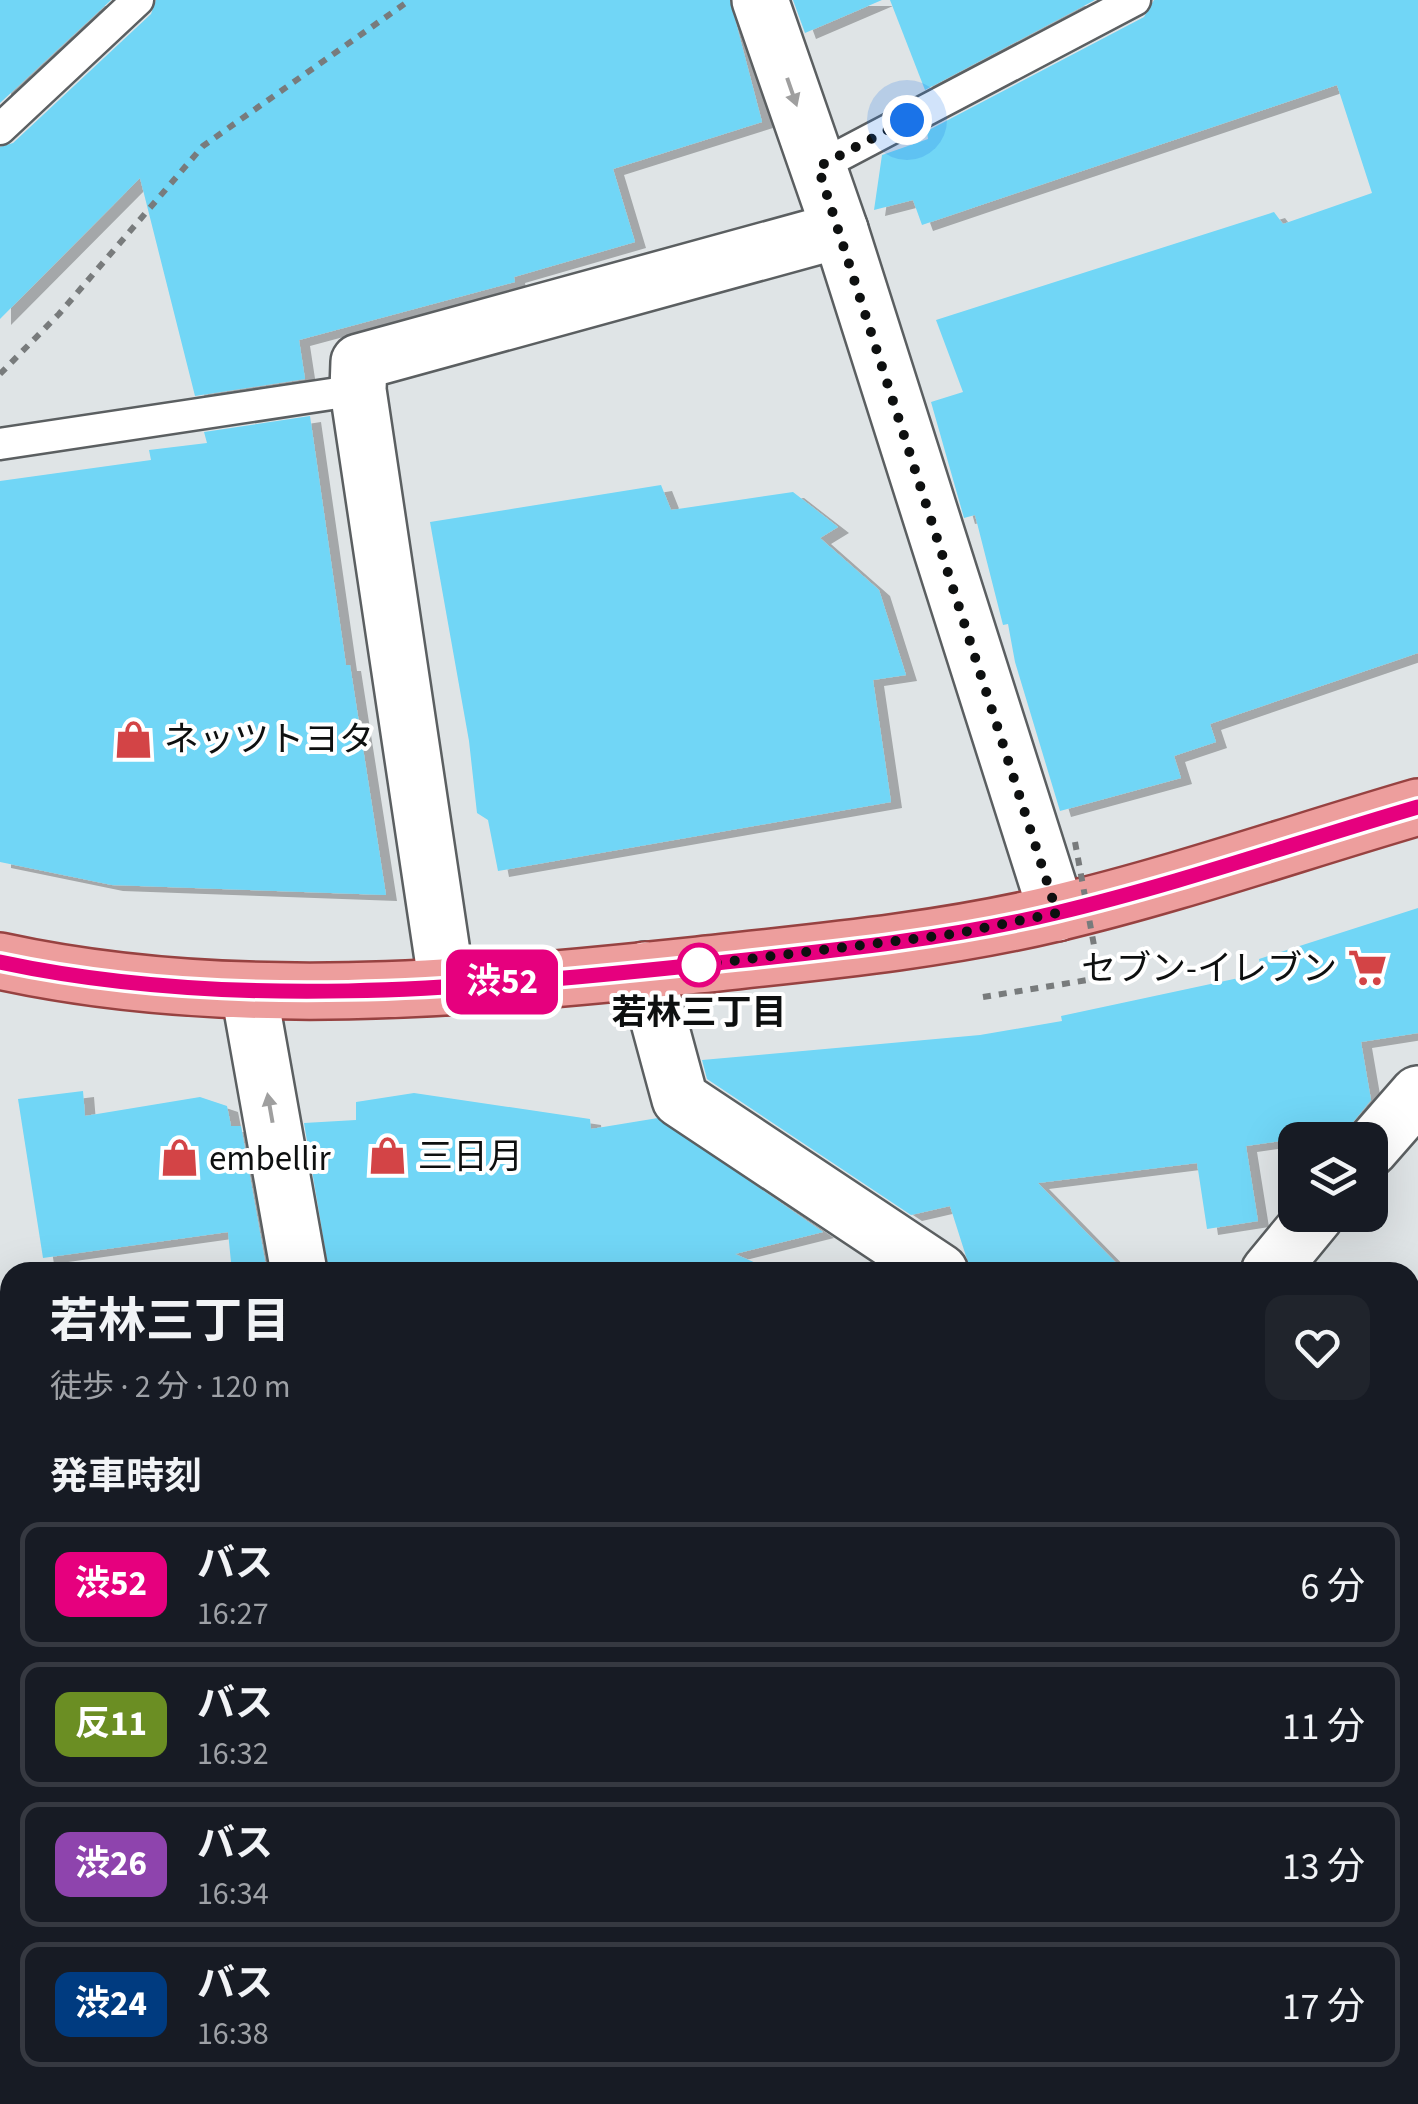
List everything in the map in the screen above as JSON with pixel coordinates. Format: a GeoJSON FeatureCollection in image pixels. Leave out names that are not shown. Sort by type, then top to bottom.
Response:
{"type":"FeatureCollection","features":[{"type":"Feature","properties":{"kind":"main road"},"geometry":{"type":"LineString","coordinates":[[0,962],[150,985],[248,992],[448,986],[863,947],[1057,913],[1418,807]]}},
{"type":"Feature","properties":{"kind":"street"},"geometry":{"type":"LineString","coordinates":[[760,0],[840,230],[1057,913]]}},
{"type":"Feature","properties":{"kind":"street"},"geometry":{"type":"LineString","coordinates":[[448,986],[358,390],[360,362],[840,230]]}},
{"type":"Feature","properties":{"kind":"street"},"geometry":{"type":"LineString","coordinates":[[645,970],[680,1099],[925,1262]]}},
{"type":"Feature","properties":{"kind":"street"},"geometry":{"type":"LineString","coordinates":[[248,992],[297,1262]]}},
{"type":"Feature","properties":{"kind":"street"},"geometry":{"type":"LineString","coordinates":[[1388,1128],[1418,1094]]}},
{"type":"Feature","properties":{"kind":"street"},"geometry":{"type":"LineString","coordinates":[[1277,1262],[1302,1232]]}},
{"type":"Feature","properties":{"kind":"lane"},"geometry":{"type":"LineString","coordinates":[[0,129],[138,0]]}},
{"type":"Feature","properties":{"kind":"lane"},"geometry":{"type":"LineString","coordinates":[[818,167],[1135,0]]}},
{"type":"Feature","properties":{"kind":"lane"},"geometry":{"type":"LineString","coordinates":[[0,444],[358,390]]}},
{"type":"Feature","properties":{"kind":"path"},"geometry":{"type":"LineString","coordinates":[[0,374],[59,314],[202,146],[410,0]]}},
{"type":"Feature","properties":{"kind":"path"},"geometry":{"type":"LineString","coordinates":[[973,998],[1100,978],[1075,842]]}},
{"type":"Feature","properties":{"kind":"building"},"geometry":{"type":"Polygon","coordinates":[[[0,0],[111,0],[0,103],[0,0]]]}},
{"type":"Feature","properties":{"kind":"building"},"geometry":{"type":"Polygon","coordinates":[[[156,0],[730,0],[762,122],[613,169],[635,242],[514,277],[515,282],[299,340],[305,379],[195,396],[140,178],[0,319],[0,147],[13,143],[151,14],[156,0]]]}},
{"type":"Feature","properties":{"kind":"building"},"geometry":{"type":"Polygon","coordinates":[[[793,0],[882,0],[805,33],[793,0]]]}},
{"type":"Feature","properties":{"kind":"building"},"geometry":{"type":"Polygon","coordinates":[[[890,0],[1095,0],[925,90],[890,0]]]}},
{"type":"Feature","properties":{"kind":"building"},"geometry":{"type":"Polygon","coordinates":[[[1154,0],[1418,0],[1418,653],[1210,724],[1216,742],[1174,756],[1181,778],[1060,811],[1015,662],[1008,624],[1003,625],[975,515],[964,518],[931,402],[963,392],[936,320],[1274,212],[1283,224],[1372,193],[1337,85],[922,225],[913,200],[874,210],[882,155],[928,139],[927,131],[1144,17],[1154,0]]]}},
{"type":"Feature","properties":{"kind":"building"},"geometry":{"type":"Polygon","coordinates":[[[310,416],[346,665],[350,665],[386,895],[112,885],[0,862],[0,481],[151,460],[149,450],[207,443],[204,432],[310,416]]]}},
{"type":"Feature","properties":{"kind":"building"},"geometry":{"type":"Polygon","coordinates":[[[661,485],[671,510],[793,492],[838,527],[820,538],[879,590],[906,675],[873,680],[891,802],[498,871],[488,820],[477,813],[469,741],[430,522],[661,485]]]}},
{"type":"Feature","properties":{"kind":"building"},"geometry":{"type":"Polygon","coordinates":[[[1418,908],[1418,1033],[1361,1042],[1371,1100],[1353,1122],[1278,1122],[1278,1141],[1246,1146],[1258,1221],[1207,1229],[1197,1163],[1038,1183],[1115,1262],[968,1262],[950,1206],[911,1215],[707,1079],[702,1060],[980,1035],[1062,1021],[1061,1016],[1262,973],[1259,959],[1418,908]]]}},
{"type":"Feature","properties":{"kind":"building"},"geometry":{"type":"Polygon","coordinates":[[[83,1091],[85,1116],[200,1097],[227,1106],[231,1126],[241,1126],[265,1262],[231,1262],[228,1232],[43,1258],[18,1099],[83,1091]]]}},
{"type":"Feature","properties":{"kind":"building"},"geometry":{"type":"Polygon","coordinates":[[[414,1093],[590,1119],[591,1129],[658,1118],[823,1232],[735,1254],[754,1262],[327,1262],[304,1123],[356,1120],[356,1102],[414,1093]]]}},
{"type":"Feature","properties":{"kind":"bus line","name":"渋52"},"geometry":{"type":"LineString","coordinates":[[0,962],[150,985],[248,992],[448,986],[845,949],[954,934],[1057,913],[1418,807]]}},
{"type":"Feature","properties":{"kind":"place","name":"ネッツトヨタ"},"geometry":{"type":"Point","coordinates":[134,739]}},
{"type":"Feature","properties":{"kind":"place","name":"若林三丁目"},"geometry":{"type":"Point","coordinates":[699,965]}},
{"type":"Feature","properties":{"kind":"place","name":"セブン-イレブン"},"geometry":{"type":"Point","coordinates":[1367,968]}},
{"type":"Feature","properties":{"kind":"place","name":"三日月"},"geometry":{"type":"Point","coordinates":[388,1156]}},
{"type":"Feature","properties":{"kind":"place","name":"embellir"},"geometry":{"type":"Point","coordinates":[179,1158]}},
{"type":"Feature","properties":{"kind":"route"},"geometry":{"type":"LineString","coordinates":[[699,965],[954,934],[1057,913],[818,167],[907,120]]}}]}
